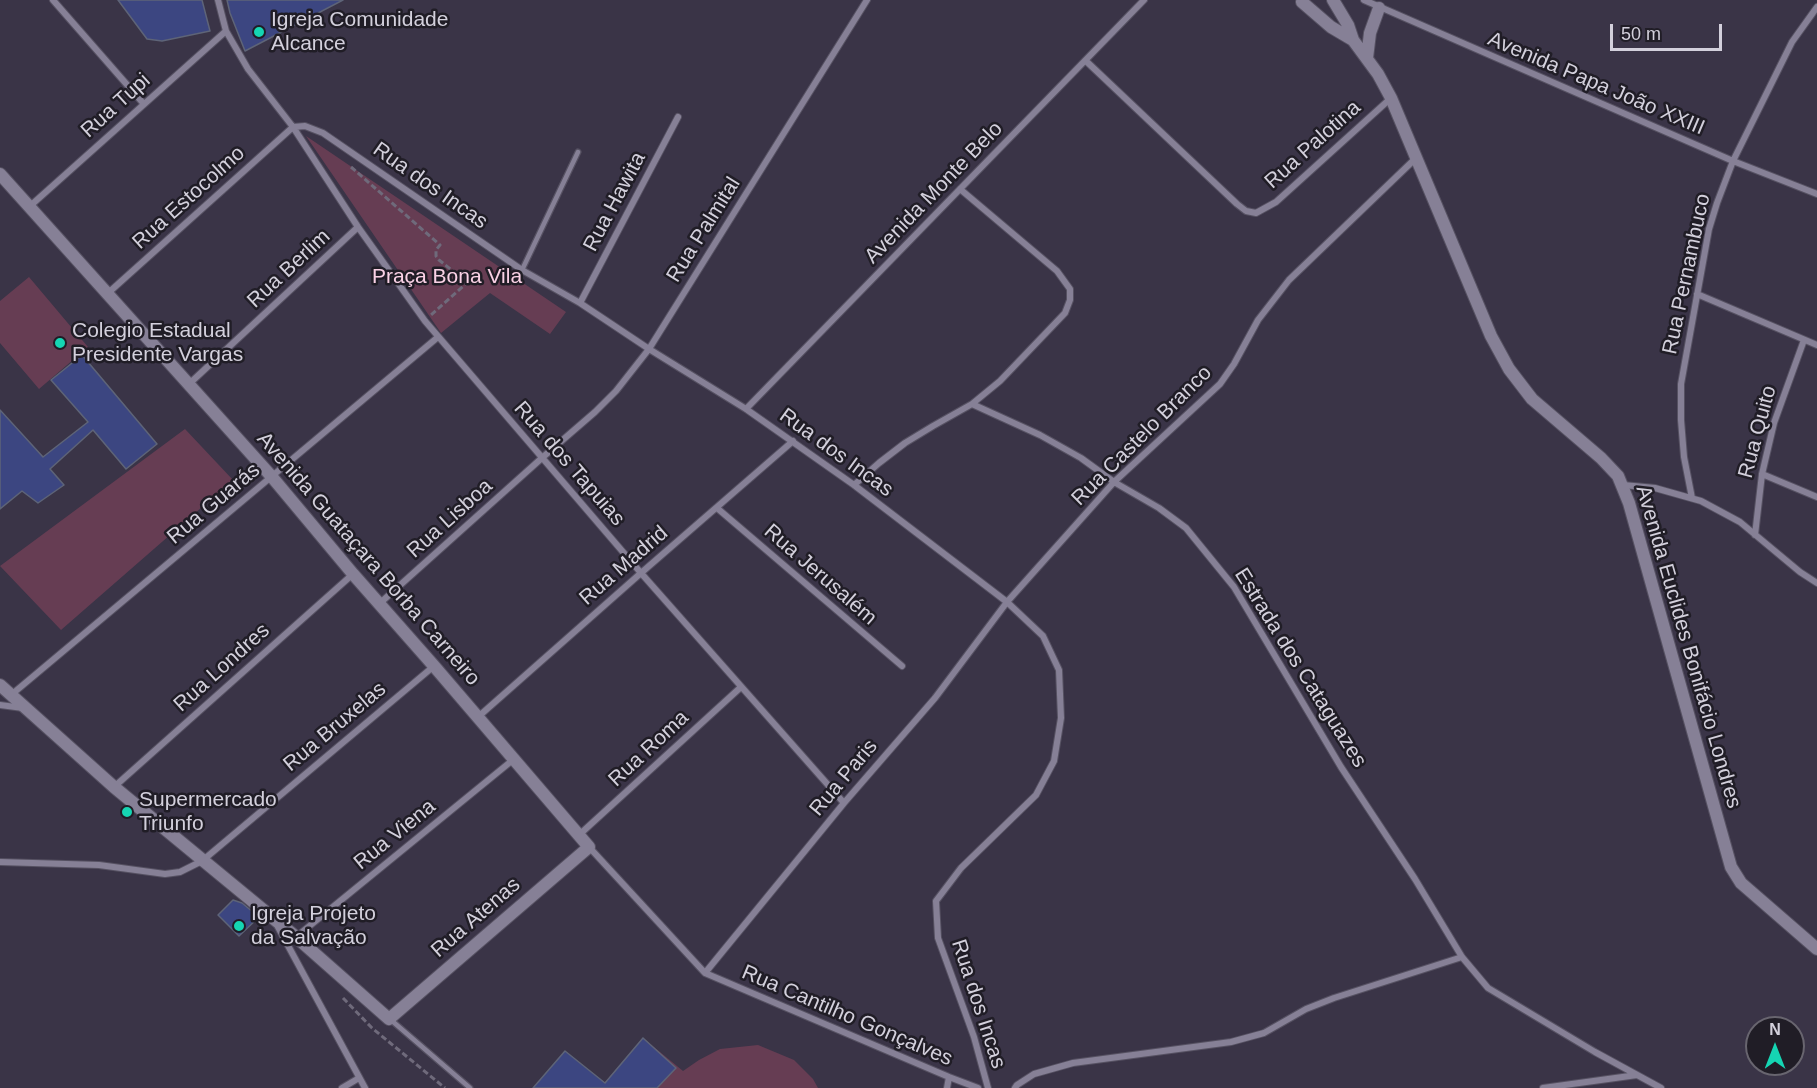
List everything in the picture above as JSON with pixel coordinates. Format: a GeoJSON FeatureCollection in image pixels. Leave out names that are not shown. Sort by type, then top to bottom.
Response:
{"type":"FeatureCollection","features":[{"type":"Feature","properties":{"kind":"street"},"geometry":{"type":"LineString","coordinates":[[53,0],[143,103]]}},
{"type":"Feature","properties":{"kind":"street"},"geometry":{"type":"LineString","coordinates":[[218,0],[226,31],[248,69],[293,127]]}},
{"type":"Feature","properties":{"kind":"street","name":"Rua Palmital"},"geometry":{"type":"LineString","coordinates":[[543,457],[616,391],[649,349],[867,0]]}},
{"type":"Feature","properties":{"kind":"street","name":"Avenida Monte Belo"},"geometry":{"type":"LineString","coordinates":[[746,409],[1144,0]]}},
{"type":"Feature","properties":{"kind":"street"},"geometry":{"type":"LineString","coordinates":[[1299,1],[1316,0]]}},
{"type":"Feature","properties":{"kind":"street","name":"Avenida Euclides Bonifácio Londres"},"geometry":{"type":"LineString","coordinates":[[1333,0],[1348,25],[1353,40],[1367,58],[1391,98],[1491,336],[1509,369],[1532,399],[1601,458],[1618,476],[1629,503],[1731,867],[1741,883],[1817,949]]}},
{"type":"Feature","properties":{"kind":"street","name":"Avenida Papa João XXIII"},"geometry":{"type":"LineString","coordinates":[[1364,0],[1733,162],[1817,194]]}},
{"type":"Feature","properties":{"kind":"street","name":"Avenida Euclides Bonifácio Londres"},"geometry":{"type":"LineString","coordinates":[[1299,1],[1331,27],[1353,40]]}},
{"type":"Feature","properties":{"kind":"street","name":"Rua Pernambuco"},"geometry":{"type":"LineString","coordinates":[[1692,498],[1684,457],[1681,384],[1709,229],[1733,162],[1792,42],[1817,7]]}},
{"type":"Feature","properties":{"kind":"street"},"geometry":{"type":"LineString","coordinates":[[1367,58],[1370,33],[1379,8]]}},
{"type":"Feature","properties":{"kind":"street","name":"Rua Tupi"},"geometry":{"type":"LineString","coordinates":[[29,207],[226,31]]}},
{"type":"Feature","properties":{"kind":"street","name":"Rua Palotina"},"geometry":{"type":"LineString","coordinates":[[1086,61],[1237,204],[1256,213],[1276,202],[1391,98]]}},
{"type":"Feature","properties":{"kind":"street","name":"Rua Hawita"},"geometry":{"type":"LineString","coordinates":[[580,303],[678,117]]}},
{"type":"Feature","properties":{"kind":"street","name":"Rua dos Incas"},"geometry":{"type":"LineString","coordinates":[[293,127],[305,126],[323,133],[522,270],[580,303],[746,409],[854,485],[1007,602],[1043,636],[1059,670],[1061,718],[1054,761],[1036,795],[961,868],[936,901],[938,938],[974,1037],[988,1088]]}},
{"type":"Feature","properties":{"kind":"street","name":"Rua dos Tapuias"},"geometry":{"type":"LineString","coordinates":[[293,127],[358,227],[424,321],[641,573],[844,803]]}},
{"type":"Feature","properties":{"kind":"street","name":"Rua Estocolmo"},"geometry":{"type":"LineString","coordinates":[[107,294],[293,127]]}},
{"type":"Feature","properties":{"kind":"street","name":"Rua Castelo Branco"},"geometry":{"type":"LineString","coordinates":[[1007,602],[1114,482],[1220,384],[1234,364],[1258,320],[1289,280],[1416,158]]}},
{"type":"Feature","properties":{"kind":"street","name":"Avenida Guataçara Borba Carneiro"},"geometry":{"type":"LineString","coordinates":[[0,174],[272,477],[589,847],[705,972]]}},
{"type":"Feature","properties":{"kind":"street"},"geometry":{"type":"LineString","coordinates":[[854,485],[905,443],[972,404],[1000,381],[1065,313],[1070,300],[1070,289],[1057,271],[960,189]]}},
{"type":"Feature","properties":{"kind":"street","name":"Rua Berlim"},"geometry":{"type":"LineString","coordinates":[[189,384],[358,227]]}},
{"type":"Feature","properties":{"kind":"street"},"geometry":{"type":"LineString","coordinates":[[1697,294],[1817,345]]}},
{"type":"Feature","properties":{"kind":"street","name":"Rua Guarás"},"geometry":{"type":"LineString","coordinates":[[11,694],[438,337]]}},
{"type":"Feature","properties":{"kind":"street","name":"Rua Quito"},"geometry":{"type":"LineString","coordinates":[[1755,535],[1762,474],[1774,423],[1804,340]]}},
{"type":"Feature","properties":{"kind":"street","name":"Estrada dos Cataguazes"},"geometry":{"type":"LineString","coordinates":[[972,404],[1040,435],[1081,458],[1186,528],[1234,587],[1341,767],[1462,957],[1488,988],[1661,1088]]}},
{"type":"Feature","properties":{"kind":"street","name":"Rua Madrid"},"geometry":{"type":"LineString","coordinates":[[478,717],[793,441]]}},
{"type":"Feature","properties":{"kind":"street","name":"Rua Lisboa"},"geometry":{"type":"LineString","coordinates":[[379,604],[543,457]]}},
{"type":"Feature","properties":{"kind":"street"},"geometry":{"type":"LineString","coordinates":[[1762,474],[1817,497]]}},
{"type":"Feature","properties":{"kind":"street"},"geometry":{"type":"LineString","coordinates":[[1622,485],[1655,489],[1692,498],[1720,511],[1740,522],[1800,572],[1817,583]]}},
{"type":"Feature","properties":{"kind":"street","name":"Rua Jerusalém"},"geometry":{"type":"LineString","coordinates":[[717,508],[902,666]]}},
{"type":"Feature","properties":{"kind":"street","name":"Rua Londres"},"geometry":{"type":"LineString","coordinates":[[114,787],[353,574]]}},
{"type":"Feature","properties":{"kind":"street","name":"Rua Paris"},"geometry":{"type":"LineString","coordinates":[[705,972],[844,803],[935,698],[1007,602]]}},
{"type":"Feature","properties":{"kind":"street","name":"Rua Bruxelas"},"geometry":{"type":"LineString","coordinates":[[0,862],[99,866],[165,874],[180,872],[202,861],[434,666]]}},
{"type":"Feature","properties":{"kind":"street"},"geometry":{"type":"LineString","coordinates":[[0,685],[114,787],[274,918],[389,1018]]}},
{"type":"Feature","properties":{"kind":"street","name":"Rua Roma"},"geometry":{"type":"LineString","coordinates":[[579,835],[741,687]]}},
{"type":"Feature","properties":{"kind":"street"},"geometry":{"type":"LineString","coordinates":[[0,705],[26,708]]}},
{"type":"Feature","properties":{"kind":"street","name":"Rua Viena"},"geometry":{"type":"LineString","coordinates":[[296,937],[514,759]]}},
{"type":"Feature","properties":{"kind":"street","name":"Rua Atenas"},"geometry":{"type":"LineString","coordinates":[[389,1018],[589,847]]}},
{"type":"Feature","properties":{"kind":"street"},"geometry":{"type":"LineString","coordinates":[[274,918],[365,1088]]}},
{"type":"Feature","properties":{"kind":"street"},"geometry":{"type":"LineString","coordinates":[[1015,1088],[1034,1074],[1073,1063],[1232,1042],[1264,1033],[1306,1009],[1334,998],[1462,957]]}},
{"type":"Feature","properties":{"kind":"street","name":"Rua Cantilho Gonçalves"},"geometry":{"type":"LineString","coordinates":[[705,972],[978,1088]]}},
{"type":"Feature","properties":{"kind":"street"},"geometry":{"type":"LineString","coordinates":[[1543,1088],[1637,1075]]}},
{"type":"Feature","properties":{"kind":"street"},"geometry":{"type":"LineString","coordinates":[[342,1088],[359,1077]]}},
{"type":"Feature","properties":{"kind":"street"},"geometry":{"type":"LineString","coordinates":[[947,1088],[949,1077]]}},
{"type":"Feature","properties":{"kind":"lane"},"geometry":{"type":"LineString","coordinates":[[522,270],[578,152]]}},
{"type":"Feature","properties":{"kind":"lane"},"geometry":{"type":"LineString","coordinates":[[389,1018],[470,1088]]}},
{"type":"Feature","properties":{"kind":"path"},"geometry":{"type":"LineString","coordinates":[[350,166],[440,245],[436,250],[439,260],[468,282],[424,321]]}},
{"type":"Feature","properties":{"kind":"path"},"geometry":{"type":"LineString","coordinates":[[339,994],[372,1028],[445,1088]]}},
{"type":"Feature","properties":{"kind":"green space","name":"Praça Bona Vila"},"geometry":{"type":"Polygon","coordinates":[[[306,136],[566,312],[550,334],[490,293],[441,333],[306,136]]]}},
{"type":"Feature","properties":{"kind":"green space"},"geometry":{"type":"Polygon","coordinates":[[[29,277],[88,347],[39,389],[0,343],[0,301],[29,277]]]}},
{"type":"Feature","properties":{"kind":"green space"},"geometry":{"type":"Polygon","coordinates":[[[185,429],[233,480],[61,630],[0,566],[185,429]]]}},
{"type":"Feature","properties":{"kind":"green space"},"geometry":{"type":"Polygon","coordinates":[[[643,1038],[683,1071],[720,1049],[758,1045],[794,1060],[813,1079],[818,1088],[600,1088],[643,1038]]]}},
{"type":"Feature","properties":{"kind":"building"},"geometry":{"type":"Polygon","coordinates":[[[118,0],[202,0],[210,31],[162,41],[147,39],[118,0]]]}},
{"type":"Feature","properties":{"kind":"building","name":"Igreja Comunidade Alcance"},"geometry":{"type":"Polygon","coordinates":[[[227,0],[343,0],[245,51],[227,0]]]}},
{"type":"Feature","properties":{"kind":"building"},"geometry":{"type":"Polygon","coordinates":[[[82,355],[157,444],[126,469],[93,430],[50,469],[64,485],[38,503],[22,491],[0,509],[0,410],[43,457],[88,422],[51,380],[82,355]]]}},
{"type":"Feature","properties":{"kind":"building","name":"Igreja Projeto da Salvação"},"geometry":{"type":"Polygon","coordinates":[[[233,900],[242,903],[259,917],[239,936],[218,915],[233,900]]]}},
{"type":"Feature","properties":{"kind":"building"},"geometry":{"type":"Polygon","coordinates":[[[643,1038],[676,1068],[657,1088],[533,1088],[565,1051],[605,1083],[643,1038]]]}},
{"type":"Feature","properties":{"kind":"place","name":"Igreja Comunidade Alcance"},"geometry":{"type":"Point","coordinates":[259,32]}},
{"type":"Feature","properties":{"kind":"place","name":"Colegio Estadual Presidente Vargas"},"geometry":{"type":"Point","coordinates":[60,343]}},
{"type":"Feature","properties":{"kind":"place","name":"Supermercado Triunfo"},"geometry":{"type":"Point","coordinates":[127,812]}},
{"type":"Feature","properties":{"kind":"place","name":"Igreja Projeto da Salvação"},"geometry":{"type":"Point","coordinates":[239,926]}}]}
